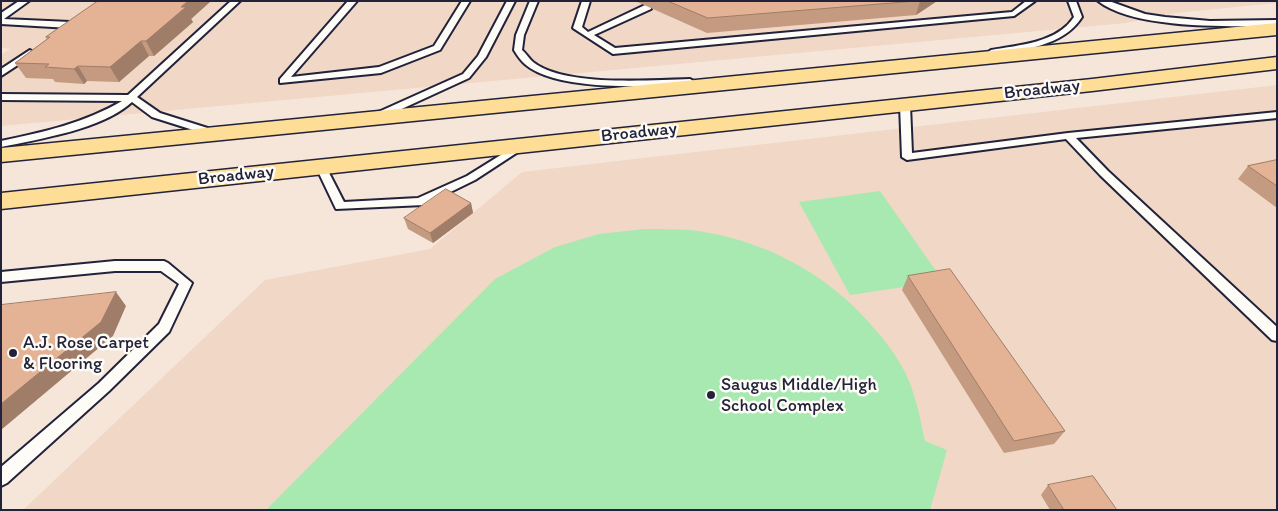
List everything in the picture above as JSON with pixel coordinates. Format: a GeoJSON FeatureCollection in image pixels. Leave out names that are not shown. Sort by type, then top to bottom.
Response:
{"type":"FeatureCollection","features":[{"type":"Feature","properties":{"kind":"highway","name":"Broadway"},"geometry":{"type":"LineString","coordinates":[[1,155],[1277,30]]}},
{"type":"Feature","properties":{"kind":"highway","name":"Broadway"},"geometry":{"type":"LineString","coordinates":[[7,204],[320,167],[905,105],[1277,63]]}},
{"type":"Feature","properties":{"kind":"lane"},"geometry":{"type":"LineString","coordinates":[[1,19],[25,1]]}},
{"type":"Feature","properties":{"kind":"lane"},"geometry":{"type":"LineString","coordinates":[[1,144],[62,131],[106,114],[132,98],[236,1]]}},
{"type":"Feature","properties":{"kind":"lane"},"geometry":{"type":"LineString","coordinates":[[354,1],[283,82],[381,70],[437,48],[466,1]]}},
{"type":"Feature","properties":{"kind":"lane"},"geometry":{"type":"LineString","coordinates":[[370,119],[466,76],[482,57],[511,1]]}},
{"type":"Feature","properties":{"kind":"lane"},"geometry":{"type":"LineString","coordinates":[[534,1],[520,35],[518,50],[524,60],[544,72],[565,78],[589,81],[743,82]]}},
{"type":"Feature","properties":{"kind":"lane"},"geometry":{"type":"LineString","coordinates":[[586,1],[577,28],[613,50],[1014,14],[1031,1]]}},
{"type":"Feature","properties":{"kind":"lane"},"geometry":{"type":"LineString","coordinates":[[956,62],[1054,38],[1064,33],[1072,27],[1078,17],[1072,1]]}},
{"type":"Feature","properties":{"kind":"lane"},"geometry":{"type":"LineString","coordinates":[[1102,1],[1132,14],[1169,20],[1277,23]]}},
{"type":"Feature","properties":{"kind":"lane"},"geometry":{"type":"LineString","coordinates":[[588,35],[648,7]]}},
{"type":"Feature","properties":{"kind":"lane"},"geometry":{"type":"LineString","coordinates":[[1,19],[73,22],[54,36]]}},
{"type":"Feature","properties":{"kind":"lane"},"geometry":{"type":"LineString","coordinates":[[1,73],[39,46]]}},
{"type":"Feature","properties":{"kind":"lane"},"geometry":{"type":"LineString","coordinates":[[1,97],[132,98],[156,115],[215,134]]}},
{"type":"Feature","properties":{"kind":"lane"},"geometry":{"type":"LineString","coordinates":[[905,105],[907,157],[1068,136],[1277,115]]}},
{"type":"Feature","properties":{"kind":"lane"},"geometry":{"type":"LineString","coordinates":[[1068,136],[1111,180],[1277,336]]}},
{"type":"Feature","properties":{"kind":"lane"},"geometry":{"type":"LineString","coordinates":[[320,167],[340,206],[420,202],[471,178],[520,146]]}},
{"type":"Feature","properties":{"kind":"lane"},"geometry":{"type":"LineString","coordinates":[[1,277],[115,266],[164,266],[186,282],[164,328],[104,387],[1,478]]}},
{"type":"Feature","properties":{"kind":"shaded area"},"geometry":{"type":"Polygon","coordinates":[[[1,1],[1277,1],[1277,3],[1175,13],[1126,23],[1,126],[1,55],[10,49],[1,48],[1,1]]]}},
{"type":"Feature","properties":{"kind":"shaded area","name":"Saugus Middle/High School Complex"},"geometry":{"type":"Polygon","coordinates":[[[1277,85],[1277,510],[23,510],[265,280],[430,249],[522,172],[1277,85]]]}},
{"type":"Feature","properties":{"kind":"green space"},"geometry":{"type":"Polygon","coordinates":[[[880,191],[943,281],[850,295],[799,202],[880,191]]]}},
{"type":"Feature","properties":{"kind":"green space"},"geometry":{"type":"Polygon","coordinates":[[[644,229],[690,230],[716,234],[766,250],[812,274],[834,289],[853,306],[883,339],[905,372],[918,408],[925,441],[947,450],[930,510],[266,510],[495,279],[555,247],[599,234],[644,229]]]}},
{"type":"Feature","properties":{"kind":"building"},"geometry":{"type":"Polygon","coordinates":[[[98,1],[188,1],[181,7],[186,7],[146,41],[141,41],[110,67],[78,66],[74,69],[45,67],[49,64],[15,63],[50,37],[46,37],[98,1]]]}},
{"type":"Feature","properties":{"kind":"building"},"geometry":{"type":"Polygon","coordinates":[[[668,1],[916,1],[708,18],[668,1]]]}},
{"type":"Feature","properties":{"kind":"building"},"geometry":{"type":"Polygon","coordinates":[[[1277,160],[1277,186],[1248,166],[1277,160]]]}},
{"type":"Feature","properties":{"kind":"building"},"geometry":{"type":"Polygon","coordinates":[[[446,189],[471,203],[430,233],[404,218],[446,189]]]}},
{"type":"Feature","properties":{"kind":"building"},"geometry":{"type":"Polygon","coordinates":[[[950,269],[1065,431],[1014,441],[908,276],[950,269]]]}},
{"type":"Feature","properties":{"kind":"building"},"geometry":{"type":"Polygon","coordinates":[[[116,292],[101,322],[1,404],[1,305],[116,292]]]}},
{"type":"Feature","properties":{"kind":"building"},"geometry":{"type":"Polygon","coordinates":[[[1093,476],[1117,510],[1064,510],[1048,485],[1093,476]]]}},
{"type":"Feature","properties":{"kind":"place","name":"A.J. Rose Carpet & Flooring"},"geometry":{"type":"Point","coordinates":[13,353]}},
{"type":"Feature","properties":{"kind":"place","name":"Saugus Middle/High School Complex"},"geometry":{"type":"Point","coordinates":[711,395]}}]}
